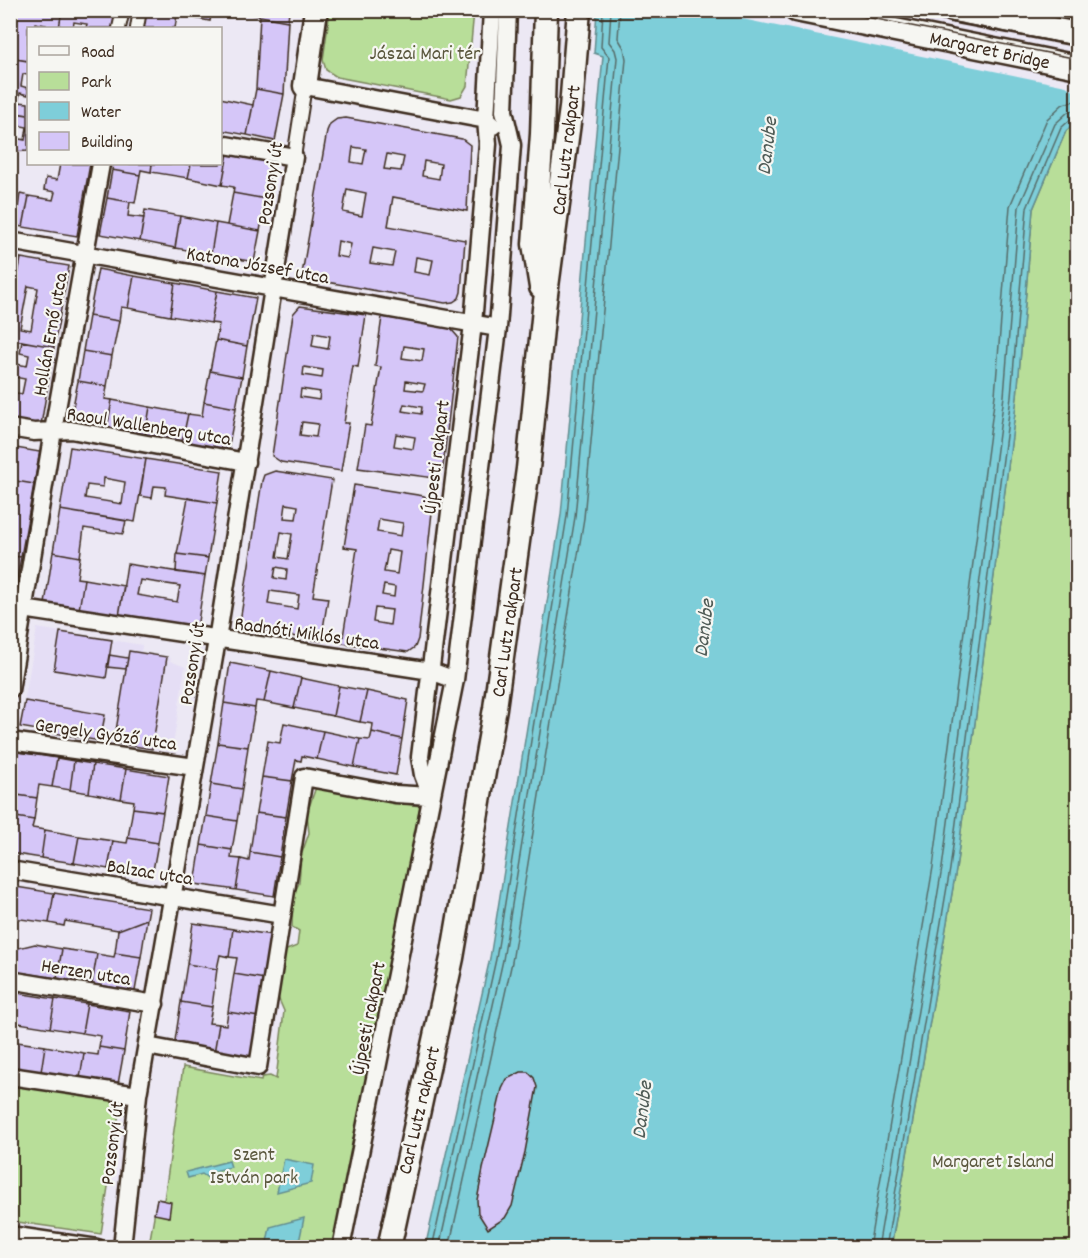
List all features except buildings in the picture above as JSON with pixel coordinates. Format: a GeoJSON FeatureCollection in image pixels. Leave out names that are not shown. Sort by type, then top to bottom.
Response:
{"type":"FeatureCollection","features":[{"type":"Feature","properties":{"kind":"main road"},"geometry":{"type":"LineString","coordinates":[[305,86],[316,10]]}},
{"type":"Feature","properties":{"kind":"main road"},"geometry":{"type":"LineString","coordinates":[[544,309],[534,244],[542,134],[546,10]]}},
{"type":"Feature","properties":{"kind":"main road","name":"Carl Lutz rakpart"},"geometry":{"type":"LineString","coordinates":[[389,1248],[452,958],[484,776],[528,469],[544,309],[571,108],[579,10]]}},
{"type":"Feature","properties":{"kind":"main road","name":"Margaret Bridge"},"geometry":{"type":"LineString","coordinates":[[796,10],[1077,67]]}},
{"type":"Feature","properties":{"kind":"main road","name":"Margaret Bridge"},"geometry":{"type":"LineString","coordinates":[[953,10],[1077,34]]}},
{"type":"Feature","properties":{"kind":"street"},"geometry":{"type":"LineString","coordinates":[[119,27],[123,10]]}},
{"type":"Feature","properties":{"kind":"street"},"geometry":{"type":"LineString","coordinates":[[137,27],[140,10]]}},
{"type":"Feature","properties":{"kind":"street"},"geometry":{"type":"LineString","coordinates":[[486,120],[492,10]]}},
{"type":"Feature","properties":{"kind":"street"},"geometry":{"type":"LineString","coordinates":[[507,10],[504,111],[512,145]]}},
{"type":"Feature","properties":{"kind":"street"},"geometry":{"type":"LineString","coordinates":[[305,86],[486,120],[512,145]]}},
{"type":"Feature","properties":{"kind":"street","name":"Pozsonyi út"},"geometry":{"type":"LineString","coordinates":[[122,1248],[138,1095],[217,640],[305,86]]}},
{"type":"Feature","properties":{"kind":"street","name":"Újpesti rakpart"},"geometry":{"type":"LineString","coordinates":[[431,796],[420,766],[473,324],[488,144],[486,120]]}},
{"type":"Feature","properties":{"kind":"street"},"geometry":{"type":"LineString","coordinates":[[222,144],[294,157]]}},
{"type":"Feature","properties":{"kind":"street","name":"Újpesti rakpart"},"geometry":{"type":"LineString","coordinates":[[341,1248],[455,680],[498,328],[512,145]]}},
{"type":"Feature","properties":{"kind":"street","name":"Hollán Ernő utca"},"geometry":{"type":"LineString","coordinates":[[10,690],[17,608],[53,431],[101,165]]}},
{"type":"Feature","properties":{"kind":"street","name":"Katona József utca"},"geometry":{"type":"LineString","coordinates":[[10,241],[498,328]]}},
{"type":"Feature","properties":{"kind":"street","name":"Raoul Wallenberg utca"},"geometry":{"type":"LineString","coordinates":[[10,428],[34,432],[70,430],[246,462]]}},
{"type":"Feature","properties":{"kind":"street","name":"Radnóti Miklós utca"},"geometry":{"type":"LineString","coordinates":[[17,608],[431,671],[455,680]]}},
{"type":"Feature","properties":{"kind":"street","name":"Gergely Győző utca"},"geometry":{"type":"LineString","coordinates":[[10,741],[195,766]]}},
{"type":"Feature","properties":{"kind":"street"},"geometry":{"type":"LineString","coordinates":[[147,1046],[258,1067],[304,777],[395,794],[431,796]]}},
{"type":"Feature","properties":{"kind":"street","name":"Balzac utca"},"geometry":{"type":"LineString","coordinates":[[10,870],[282,915]]}},
{"type":"Feature","properties":{"kind":"street","name":"Herzen utca"},"geometry":{"type":"LineString","coordinates":[[10,980],[155,1004]]}},
{"type":"Feature","properties":{"kind":"street"},"geometry":{"type":"LineString","coordinates":[[10,1076],[138,1095]]}},
{"type":"Feature","properties":{"kind":"street"},"geometry":{"type":"LineString","coordinates":[[10,1235],[97,1248]]}},
{"type":"Feature","properties":{"kind":"shaded area"},"geometry":{"type":"Polygon","coordinates":[[[37,628],[142,645],[141,653],[171,658],[170,661],[185,667],[172,752],[20,727],[37,628]]]}},
{"type":"Feature","properties":{"kind":"green space","name":"Jászai Mari tér"},"geometry":{"type":"Polygon","coordinates":[[[330,11],[474,11],[467,86],[461,96],[451,99],[337,77],[326,70],[323,60],[330,11]]]}},
{"type":"Feature","properties":{"kind":"green space","name":"Margaret Island"},"geometry":{"type":"Polygon","coordinates":[[[1077,121],[1077,1247],[891,1248],[956,870],[1017,397],[1033,209],[1066,131],[1077,121]]]}},
{"type":"Feature","properties":{"kind":"green space","name":"Szent István park"},"geometry":{"type":"Polygon","coordinates":[[[317,784],[407,801],[407,804],[420,806],[334,1247],[149,1245],[157,1199],[164,1200],[183,1067],[261,1081],[262,1077],[270,1076],[276,1079],[284,1011],[277,995],[284,951],[297,946],[299,931],[292,927],[293,896],[299,883],[301,856],[309,833],[307,813],[317,784]]]}},
{"type":"Feature","properties":{"kind":"green space"},"geometry":{"type":"Polygon","coordinates":[[[11,1082],[121,1099],[101,1234],[11,1221],[11,1082]]]}},
{"type":"Feature","properties":{"kind":"water","name":"Danube"},"geometry":{"type":"Polygon","coordinates":[[[597,11],[1077,11],[1077,121],[1066,131],[1033,209],[1017,397],[956,870],[891,1247],[425,1248],[490,958],[561,515],[603,56],[594,53],[597,11]]]}},
{"type":"Feature","properties":{"kind":"water"},"geometry":{"type":"Polygon","coordinates":[[[284,1159],[314,1165],[311,1183],[277,1192],[284,1159]]]}},
{"type":"Feature","properties":{"kind":"water"},"geometry":{"type":"Polygon","coordinates":[[[229,1161],[231,1167],[210,1172],[209,1179],[202,1174],[188,1178],[186,1172],[229,1161]]]}},
{"type":"Feature","properties":{"kind":"water"},"geometry":{"type":"Polygon","coordinates":[[[304,1218],[298,1247],[266,1247],[270,1227],[304,1218]]]}},
{"type":"Feature","properties":{"kind":"pier"},"geometry":{"type":"Polygon","coordinates":[[[1031,10],[1077,19],[1077,100],[1074,91],[1066,86],[704,11],[1031,10]]]}},
{"type":"Feature","properties":{"kind":"tram line"},"geometry":{"type":"LineString","coordinates":[[831,10],[1078,59]]}},
{"type":"Feature","properties":{"kind":"tram line"},"geometry":{"type":"LineString","coordinates":[[892,10],[1078,46]]}}]}
